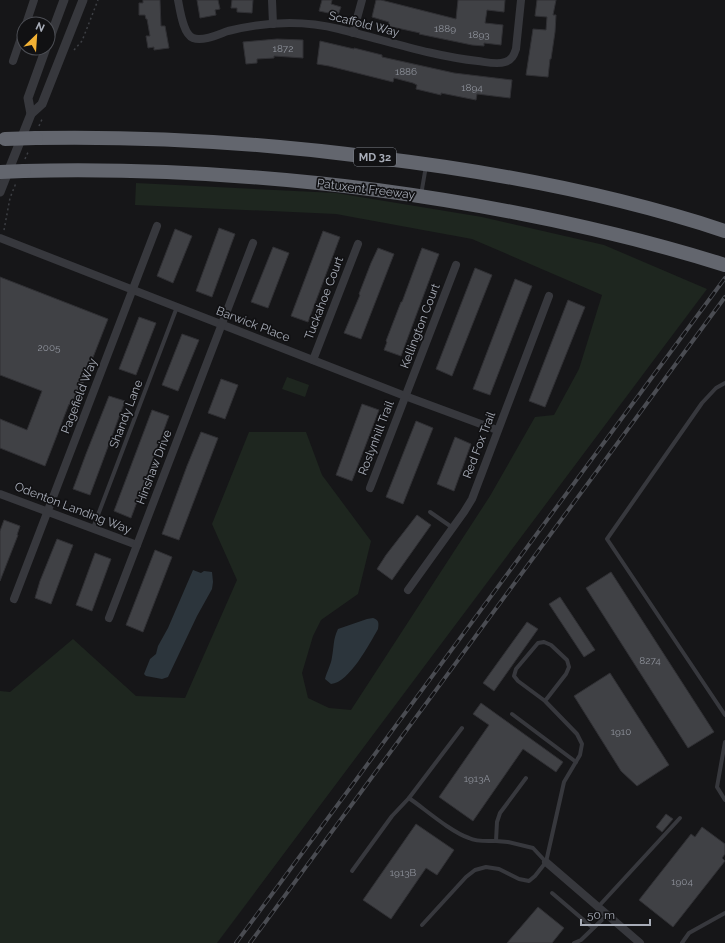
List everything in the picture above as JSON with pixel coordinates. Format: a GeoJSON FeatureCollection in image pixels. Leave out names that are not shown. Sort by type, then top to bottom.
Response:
{"type":"FeatureCollection","features":[{"type":"Feature","properties":{"kind":"highway","name":"MD 32"},"geometry":{"type":"LineString","coordinates":[[2,139],[88,138],[193,141],[262,145],[332,152],[426,164],[505,177],[631,204],[725,231]]}},
{"type":"Feature","properties":{"kind":"highway","name":"Patuxent Freeway"},"geometry":{"type":"LineString","coordinates":[[0,172],[24,166],[75,170],[190,173],[258,177],[421,196],[556,220],[621,235],[725,266]]}},
{"type":"Feature","properties":{"kind":"street"},"geometry":{"type":"LineString","coordinates":[[29,16],[34,0]]}},
{"type":"Feature","properties":{"kind":"street"},"geometry":{"type":"LineString","coordinates":[[56,22],[64,0]]}},
{"type":"Feature","properties":{"kind":"street"},"geometry":{"type":"LineString","coordinates":[[0,192],[31,114],[42,104],[83,0]]}},
{"type":"Feature","properties":{"kind":"street","name":"Scaffold Way"},"geometry":{"type":"LineString","coordinates":[[178,0],[185,30],[193,38],[200,39],[247,27],[273,24],[320,26],[456,58],[497,63],[504,63],[509,60],[513,56],[516,49],[521,0]]}},
{"type":"Feature","properties":{"kind":"street"},"geometry":{"type":"LineString","coordinates":[[272,0],[273,24]]}},
{"type":"Feature","properties":{"kind":"street"},"geometry":{"type":"LineString","coordinates":[[353,33],[362,0]]}},
{"type":"Feature","properties":{"kind":"street"},"geometry":{"type":"LineString","coordinates":[[13,61],[16,53]]}},
{"type":"Feature","properties":{"kind":"street"},"geometry":{"type":"LineString","coordinates":[[31,114],[28,98],[43,56]]}},
{"type":"Feature","properties":{"kind":"street","name":"Pagefield Way"},"geometry":{"type":"LineString","coordinates":[[14,599],[157,226]]}},
{"type":"Feature","properties":{"kind":"street","name":"Barwick Place"},"geometry":{"type":"LineString","coordinates":[[1,238],[221,325],[497,430]]}},
{"type":"Feature","properties":{"kind":"street","name":"Hinshaw Drive"},"geometry":{"type":"LineString","coordinates":[[109,618],[253,243]]}},
{"type":"Feature","properties":{"kind":"street","name":"Tuckahoe Court"},"geometry":{"type":"LineString","coordinates":[[313,360],[358,244]]}},
{"type":"Feature","properties":{"kind":"street","name":"Kellington Court"},"geometry":{"type":"LineString","coordinates":[[406,396],[456,265]]}},
{"type":"Feature","properties":{"kind":"street","name":"Red Fox Trail"},"geometry":{"type":"LineString","coordinates":[[408,590],[472,499],[549,296]]}},
{"type":"Feature","properties":{"kind":"street","name":"Roslynhill Trail"},"geometry":{"type":"LineString","coordinates":[[370,488],[406,396]]}},
{"type":"Feature","properties":{"kind":"street","name":"Odenton Landing Way"},"geometry":{"type":"LineString","coordinates":[[0,494],[47,510],[137,545]]}},
{"type":"Feature","properties":{"kind":"street"},"geometry":{"type":"LineString","coordinates":[[546,862],[640,943]]}},
{"type":"Feature","properties":{"kind":"lane"},"geometry":{"type":"LineString","coordinates":[[421,196],[426,164]]}},
{"type":"Feature","properties":{"kind":"lane","name":"Shandy Lane"},"geometry":{"type":"LineString","coordinates":[[93,528],[177,307]]}},
{"type":"Feature","properties":{"kind":"lane"},"geometry":{"type":"LineString","coordinates":[[725,383],[716,388],[702,403],[607,539],[725,715]]}},
{"type":"Feature","properties":{"kind":"lane"},"geometry":{"type":"LineString","coordinates":[[430,512],[453,528]]}},
{"type":"Feature","properties":{"kind":"lane"},"geometry":{"type":"LineString","coordinates":[[422,925],[466,877],[475,870],[486,867],[499,869],[519,879],[529,881],[546,862],[564,782],[580,755],[582,744],[577,734],[545,701],[518,681],[514,676],[516,669],[538,643],[544,642],[551,645],[567,660],[569,667],[566,674],[545,701]]}},
{"type":"Feature","properties":{"kind":"lane"},"geometry":{"type":"LineString","coordinates":[[512,714],[576,762]]}},
{"type":"Feature","properties":{"kind":"lane"},"geometry":{"type":"LineString","coordinates":[[352,871],[392,816],[409,798],[462,728]]}},
{"type":"Feature","properties":{"kind":"lane"},"geometry":{"type":"LineString","coordinates":[[725,742],[717,787],[725,800]]}},
{"type":"Feature","properties":{"kind":"lane"},"geometry":{"type":"LineString","coordinates":[[496,841],[497,822],[500,813],[526,778]]}},
{"type":"Feature","properties":{"kind":"lane"},"geometry":{"type":"LineString","coordinates":[[409,798],[469,839],[508,842],[533,848],[546,862]]}},
{"type":"Feature","properties":{"kind":"lane"},"geometry":{"type":"LineString","coordinates":[[598,906],[680,818]]}},
{"type":"Feature","properties":{"kind":"lane"},"geometry":{"type":"LineString","coordinates":[[552,893],[593,928]]}},
{"type":"Feature","properties":{"kind":"lane"},"geometry":{"type":"LineString","coordinates":[[682,943],[689,933],[725,913]]}},
{"type":"Feature","properties":{"kind":"lane"},"geometry":{"type":"LineString","coordinates":[[574,943],[581,940],[607,915]]}},
{"type":"Feature","properties":{"kind":"path"},"geometry":{"type":"LineString","coordinates":[[74,50],[82,41],[98,0]]}},
{"type":"Feature","properties":{"kind":"path"},"geometry":{"type":"LineString","coordinates":[[24,166],[45,113]]}},
{"type":"Feature","properties":{"kind":"path"},"geometry":{"type":"LineString","coordinates":[[1,238],[5,229],[10,198],[16,183]]}},
{"type":"Feature","properties":{"kind":"shaded area"},"geometry":{"type":"Polygon","coordinates":[[[136,183],[336,193],[482,217],[604,245],[707,289],[217,943],[0,943],[0,691],[10,692],[73,639],[136,696],[185,698],[237,580],[212,524],[249,432],[306,432],[322,475],[371,541],[358,594],[321,620],[313,636],[302,673],[308,698],[329,708],[351,710],[490,496],[535,417],[554,415],[579,369],[602,295],[472,239],[336,214],[135,205],[136,183]]]}},
{"type":"Feature","properties":{"kind":"shaded area"},"geometry":{"type":"Polygon","coordinates":[[[287,377],[309,385],[305,397],[282,389],[287,377]]]}},
{"type":"Feature","properties":{"kind":"shaded area"},"geometry":{"type":"Polygon","coordinates":[[[193,570],[201,573],[204,571],[212,572],[212,589],[197,616],[168,677],[162,679],[146,676],[144,674],[150,659],[156,654],[158,646],[168,628],[193,570]]]}},
{"type":"Feature","properties":{"kind":"shaded area"},"geometry":{"type":"Polygon","coordinates":[[[373,618],[378,622],[378,629],[364,652],[352,670],[345,677],[338,682],[331,684],[325,679],[338,629],[373,618]]]}},
{"type":"Feature","properties":{"kind":"building"},"geometry":{"type":"Polygon","coordinates":[[[143,0],[160,0],[161,26],[165,26],[169,48],[154,50],[154,47],[148,48],[146,36],[150,36],[147,19],[145,15],[139,15],[139,3],[143,3],[143,0]]]}},
{"type":"Feature","properties":{"kind":"building"},"geometry":{"type":"Polygon","coordinates":[[[197,0],[218,0],[220,9],[215,10],[216,15],[200,18],[197,0]]]}},
{"type":"Feature","properties":{"kind":"building"},"geometry":{"type":"Polygon","coordinates":[[[232,0],[253,0],[252,13],[237,12],[237,8],[231,8],[232,0]]]}},
{"type":"Feature","properties":{"kind":"building"},"geometry":{"type":"Polygon","coordinates":[[[322,0],[332,0],[331,4],[341,7],[338,15],[319,11],[322,0]]]}},
{"type":"Feature","properties":{"kind":"building"},"geometry":{"type":"Polygon","coordinates":[[[376,0],[456,19],[458,0],[505,0],[504,12],[487,10],[485,23],[503,25],[501,45],[484,43],[484,46],[472,45],[388,26],[389,22],[372,17],[376,0]]]}},
{"type":"Feature","properties":{"kind":"building"},"geometry":{"type":"Polygon","coordinates":[[[537,0],[556,0],[553,15],[556,15],[555,32],[548,77],[526,75],[533,29],[546,30],[547,17],[535,16],[537,0]]]}},
{"type":"Feature","properties":{"kind":"building"},"geometry":{"type":"Polygon","coordinates":[[[277,39],[303,40],[303,58],[274,56],[274,58],[257,59],[257,63],[246,64],[243,42],[277,39]]]}},
{"type":"Feature","properties":{"kind":"building"},"geometry":{"type":"Polygon","coordinates":[[[320,41],[454,73],[512,80],[510,98],[477,94],[476,100],[441,93],[441,95],[416,89],[417,85],[413,83],[394,78],[393,82],[317,64],[320,41]]]}},
{"type":"Feature","properties":{"kind":"building"},"geometry":{"type":"Polygon","coordinates":[[[219,228],[235,234],[212,297],[196,291],[219,228]]]}},
{"type":"Feature","properties":{"kind":"building"},"geometry":{"type":"Polygon","coordinates":[[[175,229],[192,236],[173,283],[157,276],[175,229]]]}},
{"type":"Feature","properties":{"kind":"building"},"geometry":{"type":"Polygon","coordinates":[[[323,231],[340,237],[308,322],[291,316],[323,231]]]}},
{"type":"Feature","properties":{"kind":"building"},"geometry":{"type":"Polygon","coordinates":[[[273,247],[289,253],[268,308],[251,302],[273,247]]]}},
{"type":"Feature","properties":{"kind":"building"},"geometry":{"type":"Polygon","coordinates":[[[378,248],[394,254],[361,339],[344,333],[378,248]]]}},
{"type":"Feature","properties":{"kind":"building"},"geometry":{"type":"Polygon","coordinates":[[[422,248],[439,254],[401,356],[384,350],[386,341],[422,248]]]}},
{"type":"Feature","properties":{"kind":"building"},"geometry":{"type":"Polygon","coordinates":[[[475,268],[492,275],[452,376],[436,369],[475,268]]]}},
{"type":"Feature","properties":{"kind":"building"},"geometry":{"type":"Polygon","coordinates":[[[0,277],[108,319],[74,406],[69,404],[45,466],[0,448],[0,419],[27,430],[42,391],[0,375],[0,277]]]}},
{"type":"Feature","properties":{"kind":"building"},"geometry":{"type":"Polygon","coordinates":[[[515,279],[532,286],[490,395],[473,389],[515,279]]]}},
{"type":"Feature","properties":{"kind":"building"},"geometry":{"type":"Polygon","coordinates":[[[568,300],[585,307],[545,407],[529,401],[568,300]]]}},
{"type":"Feature","properties":{"kind":"building"},"geometry":{"type":"Polygon","coordinates":[[[139,317],[156,323],[136,375],[119,369],[139,317]]]}},
{"type":"Feature","properties":{"kind":"building"},"geometry":{"type":"Polygon","coordinates":[[[182,334],[199,340],[178,391],[162,385],[182,334]]]}},
{"type":"Feature","properties":{"kind":"building"},"geometry":{"type":"Polygon","coordinates":[[[221,379],[238,385],[225,419],[208,413],[221,379]]]}},
{"type":"Feature","properties":{"kind":"building"},"geometry":{"type":"Polygon","coordinates":[[[109,396],[125,401],[90,495],[73,489],[109,396]]]}},
{"type":"Feature","properties":{"kind":"building"},"geometry":{"type":"Polygon","coordinates":[[[362,404],[379,410],[352,481],[336,475],[362,404]]]}},
{"type":"Feature","properties":{"kind":"building"},"geometry":{"type":"Polygon","coordinates":[[[152,410],[169,416],[131,518],[114,511],[152,410]]]}},
{"type":"Feature","properties":{"kind":"building"},"geometry":{"type":"Polygon","coordinates":[[[416,421],[433,428],[403,504],[386,497],[416,421]]]}},
{"type":"Feature","properties":{"kind":"building"},"geometry":{"type":"Polygon","coordinates":[[[201,432],[218,438],[179,540],[162,534],[201,432]]]}},
{"type":"Feature","properties":{"kind":"building"},"geometry":{"type":"Polygon","coordinates":[[[455,437],[471,444],[454,491],[437,484],[455,437]]]}},
{"type":"Feature","properties":{"kind":"building"},"geometry":{"type":"Polygon","coordinates":[[[417,515],[431,525],[392,580],[377,569],[417,515]]]}},
{"type":"Feature","properties":{"kind":"building"},"geometry":{"type":"Polygon","coordinates":[[[4,520],[20,526],[0,581],[0,531],[4,520]]]}},
{"type":"Feature","properties":{"kind":"building"},"geometry":{"type":"Polygon","coordinates":[[[57,539],[73,545],[51,604],[35,598],[40,581],[57,539]]]}},
{"type":"Feature","properties":{"kind":"building"},"geometry":{"type":"Polygon","coordinates":[[[155,550],[172,557],[143,632],[126,625],[155,550]]]}},
{"type":"Feature","properties":{"kind":"building"},"geometry":{"type":"Polygon","coordinates":[[[95,553],[111,559],[92,611],[76,605],[95,553]]]}},
{"type":"Feature","properties":{"kind":"building"},"geometry":{"type":"Polygon","coordinates":[[[611,572],[714,732],[688,748],[586,588],[611,572]]]}},
{"type":"Feature","properties":{"kind":"building"},"geometry":{"type":"Polygon","coordinates":[[[560,597],[595,650],[584,657],[549,604],[560,597]]]}},
{"type":"Feature","properties":{"kind":"building"},"geometry":{"type":"Polygon","coordinates":[[[527,622],[538,629],[494,691],[483,683],[527,622]]]}},
{"type":"Feature","properties":{"kind":"building"},"geometry":{"type":"Polygon","coordinates":[[[610,673],[669,765],[637,786],[621,771],[574,696],[610,673]]]}},
{"type":"Feature","properties":{"kind":"building"},"geometry":{"type":"Polygon","coordinates":[[[481,703],[563,762],[556,772],[523,749],[473,821],[439,797],[489,725],[473,714],[481,703]]]}},
{"type":"Feature","properties":{"kind":"building"},"geometry":{"type":"Polygon","coordinates":[[[666,814],[673,819],[662,832],[656,827],[666,814]]]}},
{"type":"Feature","properties":{"kind":"building"},"geometry":{"type":"Polygon","coordinates":[[[416,824],[454,850],[437,875],[426,868],[391,919],[363,900],[416,824]]]}},
{"type":"Feature","properties":{"kind":"building"},"geometry":{"type":"Polygon","coordinates":[[[702,827],[725,844],[725,854],[722,858],[725,861],[673,927],[639,900],[691,834],[695,837],[702,827]]]}},
{"type":"Feature","properties":{"kind":"building"},"geometry":{"type":"Polygon","coordinates":[[[538,907],[564,928],[552,943],[507,943],[538,907]]]}},
{"type":"Feature","properties":{"kind":"railway"},"geometry":{"type":"LineString","coordinates":[[236,943],[725,278]]}},
{"type":"Feature","properties":{"kind":"railway"},"geometry":{"type":"LineString","coordinates":[[250,943],[725,297]]}}]}
